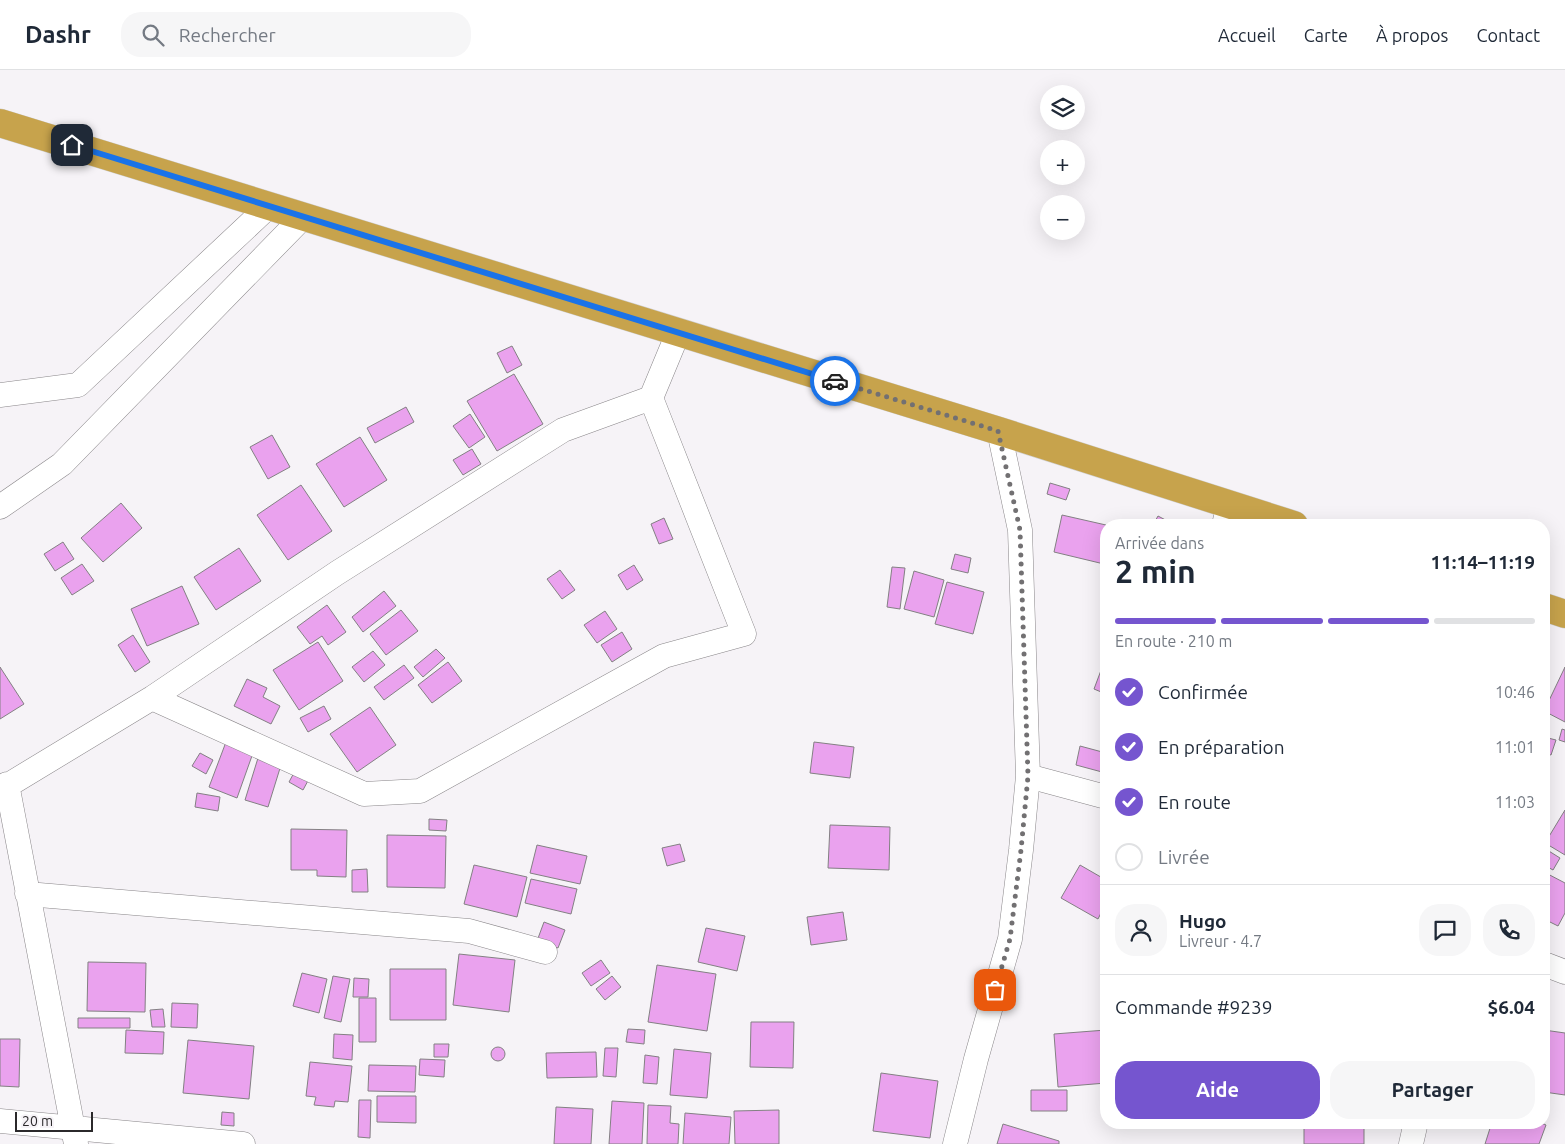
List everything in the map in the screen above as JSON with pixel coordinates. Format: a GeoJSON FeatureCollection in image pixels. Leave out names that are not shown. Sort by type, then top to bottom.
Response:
{"type":"FeatureCollection","features":[{"type":"Feature","properties":{"kind":"highway"},"geometry":{"type":"LineString","coordinates":[[0,123],[998,431],[1227,514],[1257,519]]}},
{"type":"Feature","properties":{"kind":"highway"},"geometry":{"type":"LineString","coordinates":[[1550,609],[1565,614]]}},
{"type":"Feature","properties":{"kind":"street"},"geometry":{"type":"LineString","coordinates":[[0,395],[78,385],[269,206]]}},
{"type":"Feature","properties":{"kind":"street"},"geometry":{"type":"LineString","coordinates":[[0,507],[62,464],[303,217]]}},
{"type":"Feature","properties":{"kind":"street"},"geometry":{"type":"LineString","coordinates":[[152,698],[364,794],[420,791],[664,656],[744,634],[651,398],[678,333]]}},
{"type":"Feature","properties":{"kind":"street"},"geometry":{"type":"LineString","coordinates":[[74,1136],[27,894],[4,787],[152,698],[337,573],[563,430],[651,398]]}},
{"type":"Feature","properties":{"kind":"street"},"geometry":{"type":"LineString","coordinates":[[955,1144],[976,1059],[1010,939],[1028,776],[1020,530],[998,431]]}},
{"type":"Feature","properties":{"kind":"street"},"geometry":{"type":"LineString","coordinates":[[1028,776],[1100,795]]}},
{"type":"Feature","properties":{"kind":"street"},"geometry":{"type":"LineString","coordinates":[[27,894],[469,931],[545,952]]}},
{"type":"Feature","properties":{"kind":"street"},"geometry":{"type":"LineString","coordinates":[[1550,966],[1565,972]]}},
{"type":"Feature","properties":{"kind":"street"},"geometry":{"type":"LineString","coordinates":[[0,1121],[74,1136],[243,1144]]}},
{"type":"Feature","properties":{"kind":"street"},"geometry":{"type":"LineString","coordinates":[[1411,1144],[1414,1129]]}},
{"type":"Feature","properties":{"kind":"building"},"geometry":{"type":"Polygon","coordinates":[[[512,346],[522,365],[507,373],[497,353],[512,346]]]}},
{"type":"Feature","properties":{"kind":"building"},"geometry":{"type":"Polygon","coordinates":[[[514,374],[543,424],[497,451],[467,401],[514,374]]]}},
{"type":"Feature","properties":{"kind":"building"},"geometry":{"type":"Polygon","coordinates":[[[406,407],[414,422],[375,443],[367,428],[406,407]]]}},
{"type":"Feature","properties":{"kind":"building"},"geometry":{"type":"Polygon","coordinates":[[[470,414],[485,437],[469,448],[453,426],[470,414]]]}},
{"type":"Feature","properties":{"kind":"building"},"geometry":{"type":"Polygon","coordinates":[[[272,435],[290,467],[268,479],[250,447],[272,435]]]}},
{"type":"Feature","properties":{"kind":"building"},"geometry":{"type":"Polygon","coordinates":[[[360,437],[387,480],[344,507],[316,464],[360,437]]]}},
{"type":"Feature","properties":{"kind":"building"},"geometry":{"type":"Polygon","coordinates":[[[472,449],[481,464],[463,475],[453,460],[472,449]]]}},
{"type":"Feature","properties":{"kind":"building"},"geometry":{"type":"Polygon","coordinates":[[[1050,483],[1070,489],[1066,500],[1047,494],[1050,483]]]}},
{"type":"Feature","properties":{"kind":"building"},"geometry":{"type":"Polygon","coordinates":[[[301,485],[332,531],[288,560],[257,515],[301,485]]]}},
{"type":"Feature","properties":{"kind":"building"},"geometry":{"type":"Polygon","coordinates":[[[121,503],[142,528],[103,562],[81,538],[121,503]]]}},
{"type":"Feature","properties":{"kind":"building"},"geometry":{"type":"Polygon","coordinates":[[[1062,515],[1100,524],[1100,563],[1054,552],[1062,515]]]}},
{"type":"Feature","properties":{"kind":"building"},"geometry":{"type":"Polygon","coordinates":[[[664,518],[673,539],[659,544],[651,524],[664,518]]]}},
{"type":"Feature","properties":{"kind":"building"},"geometry":{"type":"Polygon","coordinates":[[[63,542],[74,559],[55,571],[44,554],[63,542]]]}},
{"type":"Feature","properties":{"kind":"building"},"geometry":{"type":"Polygon","coordinates":[[[239,548],[261,581],[216,610],[194,577],[239,548]]]}},
{"type":"Feature","properties":{"kind":"building"},"geometry":{"type":"Polygon","coordinates":[[[955,554],[971,558],[968,573],[951,569],[955,554]]]}},
{"type":"Feature","properties":{"kind":"building"},"geometry":{"type":"Polygon","coordinates":[[[82,564],[94,581],[72,595],[61,578],[82,564]]]}},
{"type":"Feature","properties":{"kind":"building"},"geometry":{"type":"Polygon","coordinates":[[[634,565],[643,580],[627,590],[618,575],[634,565]]]}},
{"type":"Feature","properties":{"kind":"building"},"geometry":{"type":"Polygon","coordinates":[[[892,567],[905,568],[900,609],[887,607],[892,567]]]}},
{"type":"Feature","properties":{"kind":"building"},"geometry":{"type":"Polygon","coordinates":[[[560,570],[575,590],[562,599],[547,579],[560,570]]]}},
{"type":"Feature","properties":{"kind":"building"},"geometry":{"type":"Polygon","coordinates":[[[914,571],[944,580],[934,617],[904,609],[914,571]]]}},
{"type":"Feature","properties":{"kind":"building"},"geometry":{"type":"Polygon","coordinates":[[[947,582],[984,592],[973,634],[935,624],[947,582]]]}},
{"type":"Feature","properties":{"kind":"building"},"geometry":{"type":"Polygon","coordinates":[[[182,586],[199,624],[147,646],[131,609],[182,586]]]}},
{"type":"Feature","properties":{"kind":"building"},"geometry":{"type":"Polygon","coordinates":[[[384,591],[396,606],[363,632],[352,617],[384,591]]]}},
{"type":"Feature","properties":{"kind":"building"},"geometry":{"type":"Polygon","coordinates":[[[327,605],[346,632],[328,645],[322,636],[310,644],[297,627],[327,605]]]}},
{"type":"Feature","properties":{"kind":"building"},"geometry":{"type":"Polygon","coordinates":[[[401,610],[418,631],[386,655],[370,634],[401,610]]]}},
{"type":"Feature","properties":{"kind":"building"},"geometry":{"type":"Polygon","coordinates":[[[605,611],[617,629],[597,643],[584,625],[605,611]]]}},
{"type":"Feature","properties":{"kind":"building"},"geometry":{"type":"Polygon","coordinates":[[[622,632],[632,649],[612,662],[601,645],[622,632]]]}},
{"type":"Feature","properties":{"kind":"building"},"geometry":{"type":"Polygon","coordinates":[[[133,635],[150,662],[135,672],[118,645],[133,635]]]}},
{"type":"Feature","properties":{"kind":"building"},"geometry":{"type":"Polygon","coordinates":[[[318,642],[343,681],[299,710],[273,670],[318,642]]]}},
{"type":"Feature","properties":{"kind":"building"},"geometry":{"type":"Polygon","coordinates":[[[436,649],[445,658],[423,677],[414,667],[436,649]]]}},
{"type":"Feature","properties":{"kind":"building"},"geometry":{"type":"Polygon","coordinates":[[[373,651],[385,665],[364,682],[352,667],[373,651]]]}},
{"type":"Feature","properties":{"kind":"building"},"geometry":{"type":"Polygon","coordinates":[[[448,662],[462,681],[432,703],[418,685],[448,662]]]}},
{"type":"Feature","properties":{"kind":"building"},"geometry":{"type":"Polygon","coordinates":[[[404,665],[414,678],[384,700],[374,687],[404,665]]]}},
{"type":"Feature","properties":{"kind":"building"},"geometry":{"type":"Polygon","coordinates":[[[0,667],[24,704],[0,719],[0,667]]]}},
{"type":"Feature","properties":{"kind":"building"},"geometry":{"type":"Polygon","coordinates":[[[1565,667],[1565,722],[1550,714],[1550,698],[1565,667]]]}},
{"type":"Feature","properties":{"kind":"building"},"geometry":{"type":"Polygon","coordinates":[[[1100,673],[1100,692],[1094,689],[1100,673]]]}},
{"type":"Feature","properties":{"kind":"building"},"geometry":{"type":"Polygon","coordinates":[[[247,679],[267,688],[263,697],[280,706],[271,724],[234,706],[247,679]]]}},
{"type":"Feature","properties":{"kind":"building"},"geometry":{"type":"Polygon","coordinates":[[[324,706],[331,719],[308,732],[300,718],[324,706]]]}},
{"type":"Feature","properties":{"kind":"building"},"geometry":{"type":"Polygon","coordinates":[[[370,707],[396,745],[357,772],[330,734],[370,707]]]}},
{"type":"Feature","properties":{"kind":"building"},"geometry":{"type":"Polygon","coordinates":[[[1562,729],[1565,730],[1565,742],[1559,740],[1562,729]]]}},
{"type":"Feature","properties":{"kind":"building"},"geometry":{"type":"Polygon","coordinates":[[[1550,738],[1556,740],[1550,755],[1550,738]]]}},
{"type":"Feature","properties":{"kind":"building"},"geometry":{"type":"Polygon","coordinates":[[[226,742],[253,753],[237,798],[209,787],[226,742]]]}},
{"type":"Feature","properties":{"kind":"building"},"geometry":{"type":"Polygon","coordinates":[[[814,742],[854,747],[850,778],[810,773],[814,742]]]}},
{"type":"Feature","properties":{"kind":"building"},"geometry":{"type":"Polygon","coordinates":[[[1080,746],[1100,751],[1100,771],[1076,765],[1080,746]]]}},
{"type":"Feature","properties":{"kind":"building"},"geometry":{"type":"Polygon","coordinates":[[[200,753],[213,760],[206,774],[192,766],[200,753]]]}},
{"type":"Feature","properties":{"kind":"building"},"geometry":{"type":"Polygon","coordinates":[[[258,758],[281,765],[268,807],[245,800],[258,758]]]}},
{"type":"Feature","properties":{"kind":"building"},"geometry":{"type":"Polygon","coordinates":[[[296,769],[310,777],[303,790],[289,782],[296,769]]]}},
{"type":"Feature","properties":{"kind":"building"},"geometry":{"type":"Polygon","coordinates":[[[197,793],[220,797],[218,811],[195,807],[197,793]]]}},
{"type":"Feature","properties":{"kind":"building"},"geometry":{"type":"Polygon","coordinates":[[[1565,810],[1565,855],[1550,846],[1550,835],[1565,810]]]}},
{"type":"Feature","properties":{"kind":"building"},"geometry":{"type":"Polygon","coordinates":[[[429,819],[447,820],[446,831],[429,830],[429,819]]]}},
{"type":"Feature","properties":{"kind":"building"},"geometry":{"type":"Polygon","coordinates":[[[830,825],[890,827],[889,870],[828,868],[830,825]]]}},
{"type":"Feature","properties":{"kind":"building"},"geometry":{"type":"Polygon","coordinates":[[[291,829],[347,830],[346,877],[317,876],[317,870],[291,870],[291,829]]]}},
{"type":"Feature","properties":{"kind":"building"},"geometry":{"type":"Polygon","coordinates":[[[387,835],[446,836],[445,888],[387,887],[387,835]]]}},
{"type":"Feature","properties":{"kind":"building"},"geometry":{"type":"Polygon","coordinates":[[[680,844],[685,861],[667,866],[662,848],[680,844]]]}},
{"type":"Feature","properties":{"kind":"building"},"geometry":{"type":"Polygon","coordinates":[[[537,845],[587,856],[580,884],[530,873],[537,845]]]}},
{"type":"Feature","properties":{"kind":"building"},"geometry":{"type":"Polygon","coordinates":[[[1550,852],[1560,858],[1553,870],[1550,868],[1550,852]]]}},
{"type":"Feature","properties":{"kind":"building"},"geometry":{"type":"Polygon","coordinates":[[[474,865],[527,877],[517,917],[464,904],[474,865]]]}},
{"type":"Feature","properties":{"kind":"building"},"geometry":{"type":"Polygon","coordinates":[[[1080,865],[1100,877],[1100,915],[1098,919],[1061,898],[1080,865]]]}},
{"type":"Feature","properties":{"kind":"building"},"geometry":{"type":"Polygon","coordinates":[[[367,869],[368,892],[352,892],[352,870],[367,869]]]}},
{"type":"Feature","properties":{"kind":"building"},"geometry":{"type":"Polygon","coordinates":[[[1550,875],[1565,883],[1565,913],[1558,926],[1550,922],[1550,875]]]}},
{"type":"Feature","properties":{"kind":"building"},"geometry":{"type":"Polygon","coordinates":[[[531,879],[577,889],[571,914],[525,903],[531,879]]]}},
{"type":"Feature","properties":{"kind":"building"},"geometry":{"type":"Polygon","coordinates":[[[843,912],[847,940],[811,945],[807,917],[843,912]]]}},
{"type":"Feature","properties":{"kind":"building"},"geometry":{"type":"Polygon","coordinates":[[[544,922],[565,930],[558,948],[537,941],[544,922]]]}},
{"type":"Feature","properties":{"kind":"building"},"geometry":{"type":"Polygon","coordinates":[[[706,928],[745,936],[737,971],[698,962],[706,928]]]}},
{"type":"Feature","properties":{"kind":"building"},"geometry":{"type":"Polygon","coordinates":[[[459,954],[515,960],[509,1012],[453,1005],[459,954]]]}},
{"type":"Feature","properties":{"kind":"building"},"geometry":{"type":"Polygon","coordinates":[[[601,960],[610,973],[591,986],[582,973],[601,960]]]}},
{"type":"Feature","properties":{"kind":"building"},"geometry":{"type":"Polygon","coordinates":[[[88,962],[146,963],[145,1012],[87,1011],[88,962]]]}},
{"type":"Feature","properties":{"kind":"building"},"geometry":{"type":"Polygon","coordinates":[[[657,965],[716,974],[707,1031],[648,1022],[657,965]]]}},
{"type":"Feature","properties":{"kind":"building"},"geometry":{"type":"Polygon","coordinates":[[[390,969],[446,969],[446,1020],[390,1020],[390,969]]]}},
{"type":"Feature","properties":{"kind":"building"},"geometry":{"type":"Polygon","coordinates":[[[302,973],[327,979],[319,1013],[293,1006],[302,973]]]}},
{"type":"Feature","properties":{"kind":"building"},"geometry":{"type":"Polygon","coordinates":[[[333,976],[350,979],[341,1022],[324,1018],[333,976]]]}},
{"type":"Feature","properties":{"kind":"building"},"geometry":{"type":"Polygon","coordinates":[[[612,976],[621,987],[605,1000],[596,989],[612,976]]]}},
{"type":"Feature","properties":{"kind":"building"},"geometry":{"type":"Polygon","coordinates":[[[354,978],[369,979],[368,997],[353,997],[354,978]]]}},
{"type":"Feature","properties":{"kind":"building"},"geometry":{"type":"Polygon","coordinates":[[[359,998],[376,998],[376,1042],[359,1042],[359,998]]]}},
{"type":"Feature","properties":{"kind":"building"},"geometry":{"type":"Polygon","coordinates":[[[172,1003],[198,1004],[197,1028],[171,1027],[172,1003]]]}},
{"type":"Feature","properties":{"kind":"building"},"geometry":{"type":"Polygon","coordinates":[[[163,1009],[165,1027],[152,1027],[150,1010],[163,1009]]]}},
{"type":"Feature","properties":{"kind":"building"},"geometry":{"type":"Polygon","coordinates":[[[78,1018],[130,1018],[130,1028],[78,1028],[78,1018]]]}},
{"type":"Feature","properties":{"kind":"building"},"geometry":{"type":"Polygon","coordinates":[[[751,1022],[794,1022],[793,1068],[750,1067],[751,1022]]]}},
{"type":"Feature","properties":{"kind":"building"},"geometry":{"type":"Polygon","coordinates":[[[628,1029],[645,1030],[644,1044],[626,1042],[628,1029]]]}},
{"type":"Feature","properties":{"kind":"building"},"geometry":{"type":"Polygon","coordinates":[[[126,1030],[164,1032],[163,1054],[125,1053],[126,1030]]]}},
{"type":"Feature","properties":{"kind":"building"},"geometry":{"type":"Polygon","coordinates":[[[1100,1030],[1100,1084],[1058,1087],[1054,1034],[1100,1030]]]}},
{"type":"Feature","properties":{"kind":"building"},"geometry":{"type":"Polygon","coordinates":[[[1550,1031],[1565,1033],[1565,1095],[1550,1093],[1550,1031]]]}},
{"type":"Feature","properties":{"kind":"building"},"geometry":{"type":"Polygon","coordinates":[[[334,1034],[353,1035],[352,1060],[333,1058],[334,1034]]]}},
{"type":"Feature","properties":{"kind":"building"},"geometry":{"type":"Polygon","coordinates":[[[0,1039],[20,1039],[19,1087],[0,1086],[0,1039]]]}},
{"type":"Feature","properties":{"kind":"building"},"geometry":{"type":"Polygon","coordinates":[[[188,1040],[254,1046],[249,1099],[183,1093],[188,1040]]]}},
{"type":"Feature","properties":{"kind":"building"},"geometry":{"type":"Polygon","coordinates":[[[434,1044],[449,1044],[448,1057],[434,1057],[434,1044]]]}},
{"type":"Feature","properties":{"kind":"building"},"geometry":{"type":"Polygon","coordinates":[[[495,1047],[501,1047],[505,1054],[501,1061],[495,1061],[491,1057],[491,1051],[495,1047]]]}},
{"type":"Feature","properties":{"kind":"building"},"geometry":{"type":"Polygon","coordinates":[[[605,1048],[618,1048],[616,1077],[603,1076],[605,1048]]]}},
{"type":"Feature","properties":{"kind":"building"},"geometry":{"type":"Polygon","coordinates":[[[674,1049],[711,1053],[707,1098],[670,1095],[674,1049]]]}},
{"type":"Feature","properties":{"kind":"building"},"geometry":{"type":"Polygon","coordinates":[[[596,1052],[597,1077],[547,1078],[546,1053],[596,1052]]]}},
{"type":"Feature","properties":{"kind":"building"},"geometry":{"type":"Polygon","coordinates":[[[645,1055],[659,1057],[657,1084],[643,1083],[645,1055]]]}},
{"type":"Feature","properties":{"kind":"building"},"geometry":{"type":"Polygon","coordinates":[[[420,1059],[445,1060],[444,1077],[419,1075],[420,1059]]]}},
{"type":"Feature","properties":{"kind":"building"},"geometry":{"type":"Polygon","coordinates":[[[310,1062],[352,1066],[348,1102],[335,1101],[334,1107],[314,1105],[316,1097],[306,1096],[310,1062]]]}},
{"type":"Feature","properties":{"kind":"building"},"geometry":{"type":"Polygon","coordinates":[[[369,1065],[416,1066],[415,1092],[368,1091],[369,1065]]]}},
{"type":"Feature","properties":{"kind":"building"},"geometry":{"type":"Polygon","coordinates":[[[881,1073],[938,1081],[930,1138],[873,1131],[881,1073]]]}},
{"type":"Feature","properties":{"kind":"building"},"geometry":{"type":"Polygon","coordinates":[[[1031,1090],[1067,1090],[1067,1111],[1031,1111],[1031,1090]]]}},
{"type":"Feature","properties":{"kind":"building"},"geometry":{"type":"Polygon","coordinates":[[[377,1096],[416,1096],[416,1123],[377,1122],[377,1096]]]}},
{"type":"Feature","properties":{"kind":"building"},"geometry":{"type":"Polygon","coordinates":[[[359,1100],[371,1100],[370,1138],[358,1137],[359,1100]]]}},
{"type":"Feature","properties":{"kind":"building"},"geometry":{"type":"Polygon","coordinates":[[[612,1101],[644,1103],[642,1144],[609,1144],[612,1101]]]}},
{"type":"Feature","properties":{"kind":"building"},"geometry":{"type":"Polygon","coordinates":[[[648,1105],[671,1106],[670,1123],[679,1124],[678,1144],[647,1144],[648,1105]]]}},
{"type":"Feature","properties":{"kind":"building"},"geometry":{"type":"Polygon","coordinates":[[[556,1107],[593,1109],[591,1144],[554,1144],[556,1107]]]}},
{"type":"Feature","properties":{"kind":"building"},"geometry":{"type":"Polygon","coordinates":[[[779,1110],[779,1144],[735,1144],[734,1111],[779,1110]]]}},
{"type":"Feature","properties":{"kind":"building"},"geometry":{"type":"Polygon","coordinates":[[[222,1112],[234,1113],[234,1126],[221,1125],[222,1112]]]}},
{"type":"Feature","properties":{"kind":"building"},"geometry":{"type":"Polygon","coordinates":[[[685,1113],[731,1117],[729,1144],[683,1144],[685,1113]]]}},
{"type":"Feature","properties":{"kind":"building"},"geometry":{"type":"Polygon","coordinates":[[[1003,1124],[1059,1141],[1059,1144],[997,1144],[1003,1124]]]}},
{"type":"Feature","properties":{"kind":"building"},"geometry":{"type":"Polygon","coordinates":[[[1304,1129],[1364,1129],[1364,1144],[1304,1144],[1304,1129]]]}},
{"type":"Feature","properties":{"kind":"building"},"geometry":{"type":"Polygon","coordinates":[[[1490,1129],[1545,1129],[1539,1144],[1485,1144],[1490,1129]]]}},
{"type":"Feature","properties":{"kind":"way so far"},"geometry":{"type":"LineString","coordinates":[[835,381],[998,431],[1020,530],[1028,776],[1010,939],[995,990]]}},
{"type":"Feature","properties":{"kind":"route"},"geometry":{"type":"LineString","coordinates":[[72,145],[835,381]]}}]}
